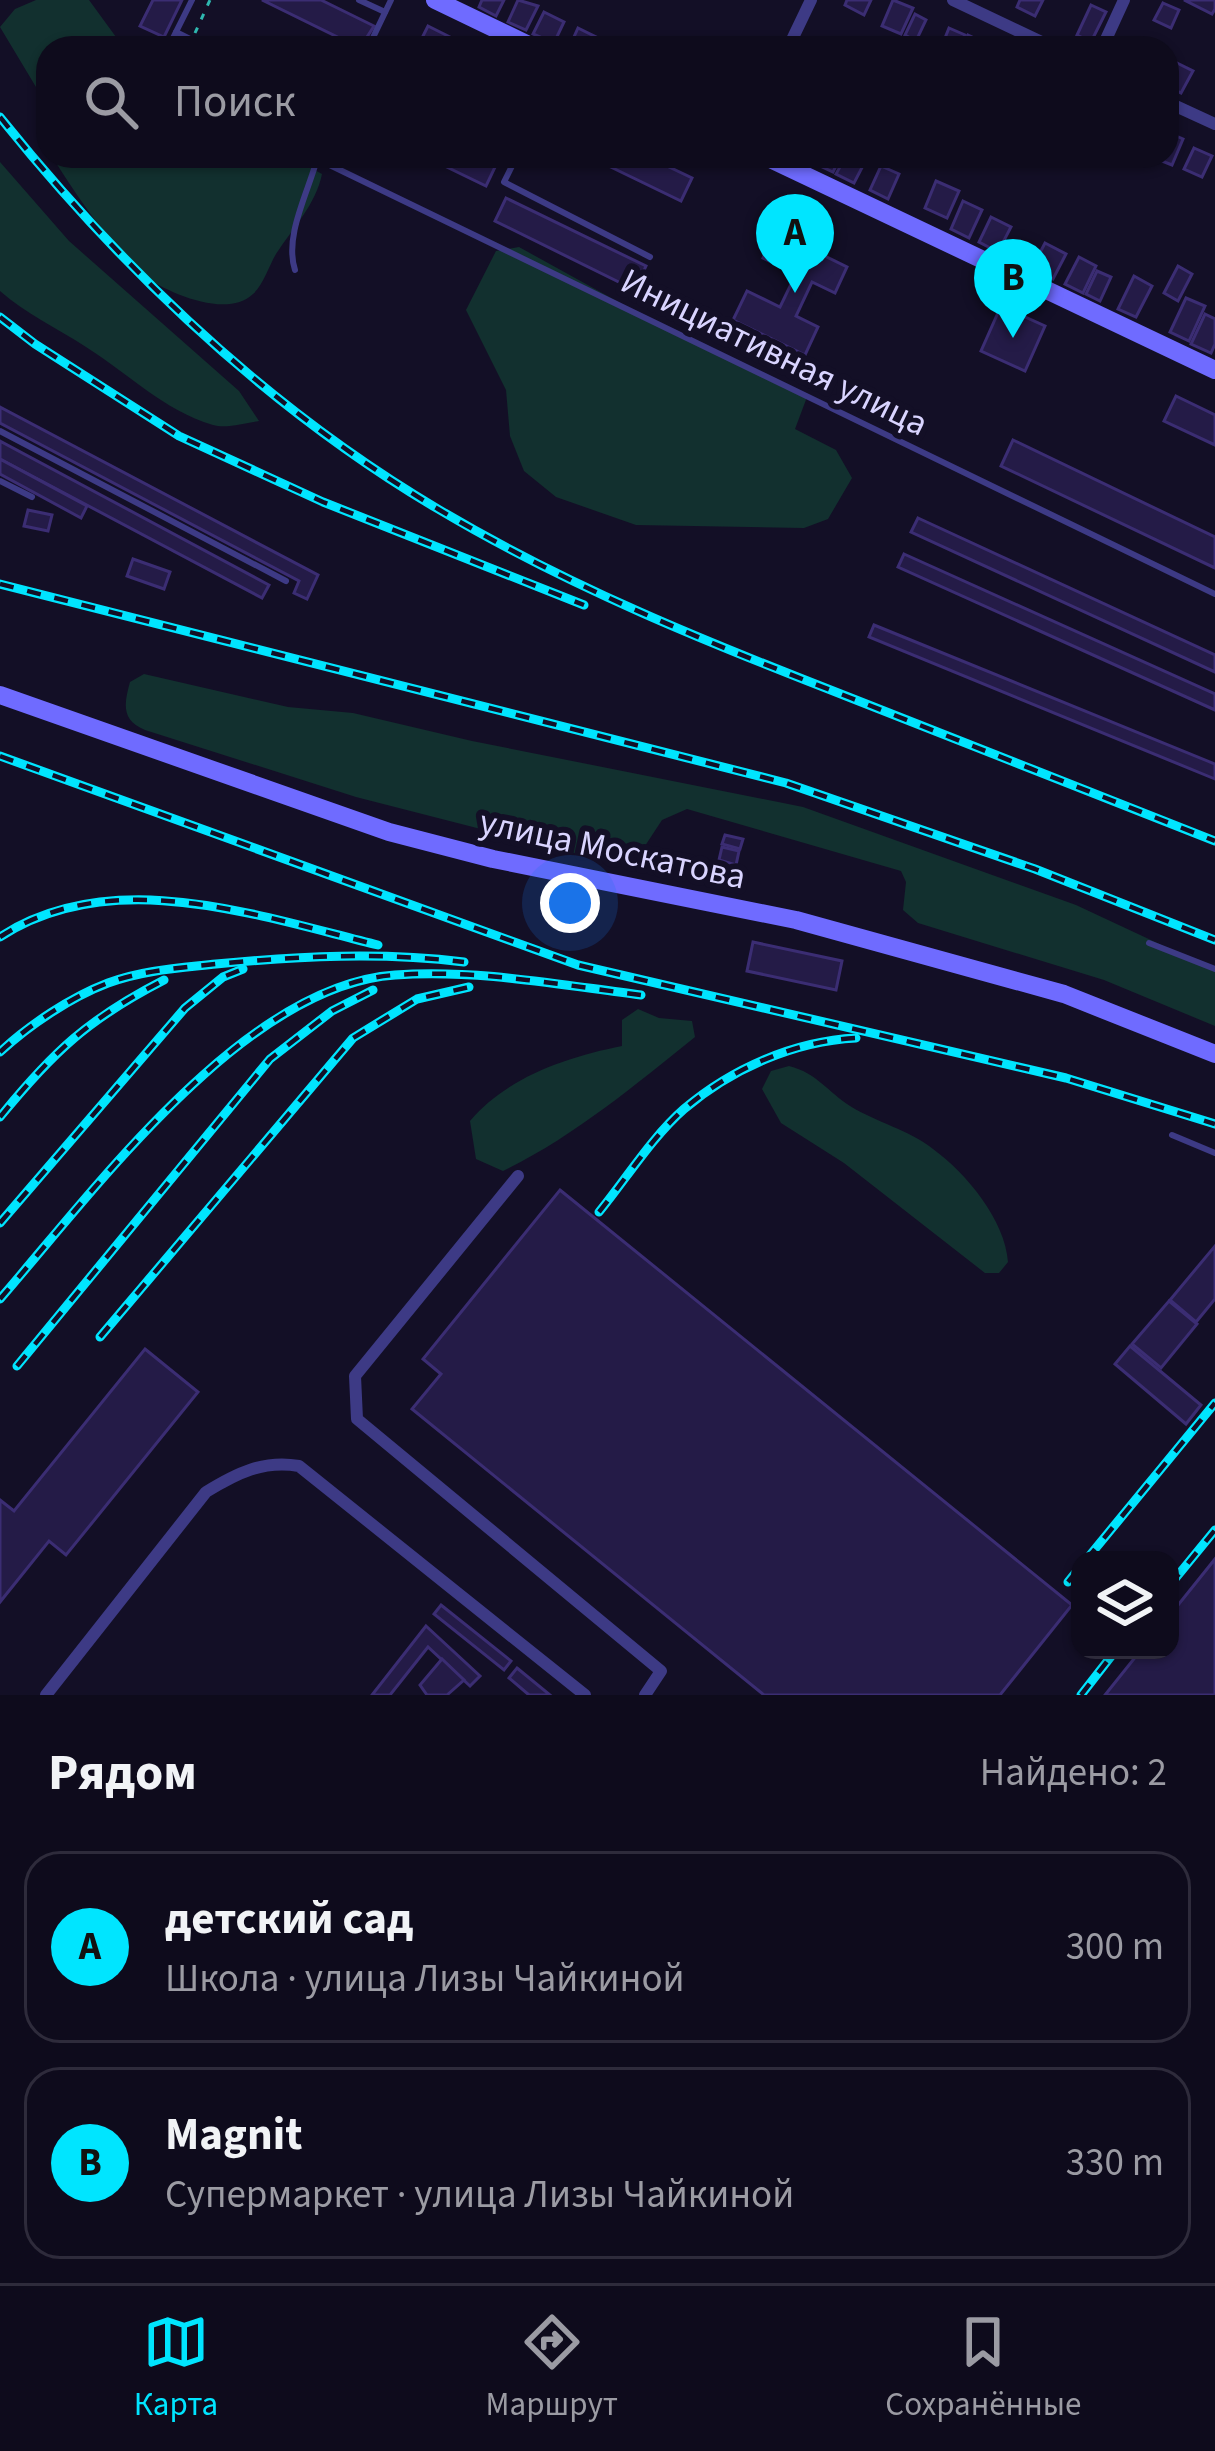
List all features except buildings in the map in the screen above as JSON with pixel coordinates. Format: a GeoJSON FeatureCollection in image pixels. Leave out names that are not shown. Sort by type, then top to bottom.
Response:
{"type":"FeatureCollection","features":[{"type":"Feature","properties":{"kind":"main road"},"geometry":{"type":"LineString","coordinates":[[435,0],[510,36]]}},
{"type":"Feature","properties":{"kind":"main road"},"geometry":{"type":"LineString","coordinates":[[789,168],[1215,370]]}},
{"type":"Feature","properties":{"kind":"main road","name":"улица Москатова"},"geometry":{"type":"LineString","coordinates":[[0,695],[389,832],[514,864],[796,920],[1064,994],[1215,1054]]}},
{"type":"Feature","properties":{"kind":"street"},"geometry":{"type":"LineString","coordinates":[[794,36],[811,0]]}},
{"type":"Feature","properties":{"kind":"street"},"geometry":{"type":"LineString","coordinates":[[953,0],[1029,36]]}},
{"type":"Feature","properties":{"kind":"street"},"geometry":{"type":"LineString","coordinates":[[1108,36],[1124,0]]}},
{"type":"Feature","properties":{"kind":"street"},"geometry":{"type":"LineString","coordinates":[[1179,108],[1215,124]]}},
{"type":"Feature","properties":{"kind":"street"},"geometry":{"type":"LineString","coordinates":[[518,1176],[355,1376],[357,1419],[662,1671],[645,1695]]}},
{"type":"Feature","properties":{"kind":"street"},"geometry":{"type":"LineString","coordinates":[[46,1695],[206,1492],[235,1474],[274,1462],[299,1466],[585,1695]]}},
{"type":"Feature","properties":{"kind":"lane"},"geometry":{"type":"LineString","coordinates":[[174,36],[192,0]]}},
{"type":"Feature","properties":{"kind":"lane"},"geometry":{"type":"LineString","coordinates":[[359,0],[385,12]]}},
{"type":"Feature","properties":{"kind":"lane"},"geometry":{"type":"LineString","coordinates":[[374,36],[391,0]]}},
{"type":"Feature","properties":{"kind":"lane"},"geometry":{"type":"LineString","coordinates":[[176,32],[184,36]]}},
{"type":"Feature","properties":{"kind":"lane"},"geometry":{"type":"LineString","coordinates":[[295,270],[292,238],[313,168]]}},
{"type":"Feature","properties":{"kind":"lane","name":"Инициативная улица"},"geometry":{"type":"LineString","coordinates":[[339,168],[1215,594]]}},
{"type":"Feature","properties":{"kind":"lane"},"geometry":{"type":"LineString","coordinates":[[510,168],[504,182],[650,256]]}},
{"type":"Feature","properties":{"kind":"lane"},"geometry":{"type":"LineString","coordinates":[[0,431],[286,581]]}},
{"type":"Feature","properties":{"kind":"lane"},"geometry":{"type":"LineString","coordinates":[[0,481],[32,497]]}},
{"type":"Feature","properties":{"kind":"lane"},"geometry":{"type":"LineString","coordinates":[[1149,943],[1215,969]]}},
{"type":"Feature","properties":{"kind":"lane"},"geometry":{"type":"LineString","coordinates":[[1172,1135],[1215,1153]]}},
{"type":"Feature","properties":{"kind":"path"},"geometry":{"type":"LineString","coordinates":[[193,36],[210,0]]}},
{"type":"Feature","properties":{"kind":"green space"},"geometry":{"type":"Polygon","coordinates":[[[36,0],[89,0],[115,36],[36,36],[36,87],[0,27],[15,9],[36,0]]]}},
{"type":"Feature","properties":{"kind":"green space"},"geometry":{"type":"Polygon","coordinates":[[[0,162],[69,241],[239,391],[259,421],[218,426],[178,410],[0,291],[0,162]]]}},
{"type":"Feature","properties":{"kind":"green space"},"geometry":{"type":"Polygon","coordinates":[[[60,168],[311,168],[322,174],[309,206],[257,290],[228,304],[198,301],[142,275],[60,168]]]}},
{"type":"Feature","properties":{"kind":"green space"},"geometry":{"type":"Polygon","coordinates":[[[519,247],[671,331],[807,397],[795,429],[836,450],[852,478],[828,519],[804,528],[636,525],[556,497],[524,471],[510,436],[506,390],[466,310],[496,251],[519,247]]]}},
{"type":"Feature","properties":{"kind":"green space"},"geometry":{"type":"Polygon","coordinates":[[[144,674],[288,707],[353,713],[803,807],[1076,905],[1215,970],[1215,1026],[1104,980],[918,923],[903,910],[906,882],[901,871],[687,809],[662,820],[641,852],[605,861],[356,797],[145,730],[128,716],[126,704],[130,682],[144,674]]]}},
{"type":"Feature","properties":{"kind":"green space"},"geometry":{"type":"Polygon","coordinates":[[[638,1009],[659,1018],[692,1021],[695,1037],[602,1110],[529,1157],[503,1171],[476,1159],[470,1121],[485,1106],[539,1071],[622,1046],[622,1020],[638,1009]]]}},
{"type":"Feature","properties":{"kind":"green space"},"geometry":{"type":"Polygon","coordinates":[[[789,1066],[815,1078],[850,1106],[924,1142],[959,1171],[1000,1230],[1008,1262],[999,1273],[985,1273],[844,1163],[781,1123],[762,1089],[771,1071],[789,1066]]]}},
{"type":"Feature","properties":{"kind":"railway"},"geometry":{"type":"LineString","coordinates":[[0,117],[36,160]]}},
{"type":"Feature","properties":{"kind":"railway"},"geometry":{"type":"LineString","coordinates":[[43,168],[148,281],[257,381],[315,427],[438,509],[538,564],[692,635],[1215,841]]}},
{"type":"Feature","properties":{"kind":"railway"},"geometry":{"type":"LineString","coordinates":[[0,317],[179,436],[323,502],[584,605]]}},
{"type":"Feature","properties":{"kind":"railway"},"geometry":{"type":"LineString","coordinates":[[0,584],[786,783],[1035,869],[1215,940]]}},
{"type":"Feature","properties":{"kind":"railway"},"geometry":{"type":"LineString","coordinates":[[0,756],[578,965],[1066,1078],[1215,1124]]}},
{"type":"Feature","properties":{"kind":"railway"},"geometry":{"type":"LineString","coordinates":[[0,937],[44,915],[90,903],[137,900],[236,910],[378,945]]}},
{"type":"Feature","properties":{"kind":"railway"},"geometry":{"type":"LineString","coordinates":[[0,1052],[80,996],[148,972],[309,957],[464,962]]}},
{"type":"Feature","properties":{"kind":"railway"},"geometry":{"type":"LineString","coordinates":[[0,1223],[185,1008],[223,977],[243,969]]}},
{"type":"Feature","properties":{"kind":"railway"},"geometry":{"type":"LineString","coordinates":[[0,1299],[176,1101],[228,1054],[283,1015],[338,987],[395,975],[456,974],[641,995]]}},
{"type":"Feature","properties":{"kind":"railway"},"geometry":{"type":"LineString","coordinates":[[0,1117],[73,1039],[164,980]]}},
{"type":"Feature","properties":{"kind":"railway"},"geometry":{"type":"LineString","coordinates":[[100,1337],[353,1038],[417,999],[469,987]]}},
{"type":"Feature","properties":{"kind":"railway"},"geometry":{"type":"LineString","coordinates":[[17,1366],[270,1059],[332,1011],[373,990]]}},
{"type":"Feature","properties":{"kind":"railway"},"geometry":{"type":"LineString","coordinates":[[599,1212],[661,1132],[702,1095],[787,1051],[856,1038]]}},
{"type":"Feature","properties":{"kind":"railway"},"geometry":{"type":"LineString","coordinates":[[1093,1551],[1215,1403]]}},
{"type":"Feature","properties":{"kind":"railway"},"geometry":{"type":"LineString","coordinates":[[1179,1574],[1215,1530]]}},
{"type":"Feature","properties":{"kind":"railway"},"geometry":{"type":"LineString","coordinates":[[1068,1582],[1071,1578]]}},
{"type":"Feature","properties":{"kind":"railway"},"geometry":{"type":"LineString","coordinates":[[1081,1695],[1109,1659]]}},
{"type":"Feature","properties":{"kind":"place","name":"детский сад"},"geometry":{"type":"Point","coordinates":[795,293]}},
{"type":"Feature","properties":{"kind":"place","name":"Magnit"},"geometry":{"type":"Point","coordinates":[1013,338]}}]}
